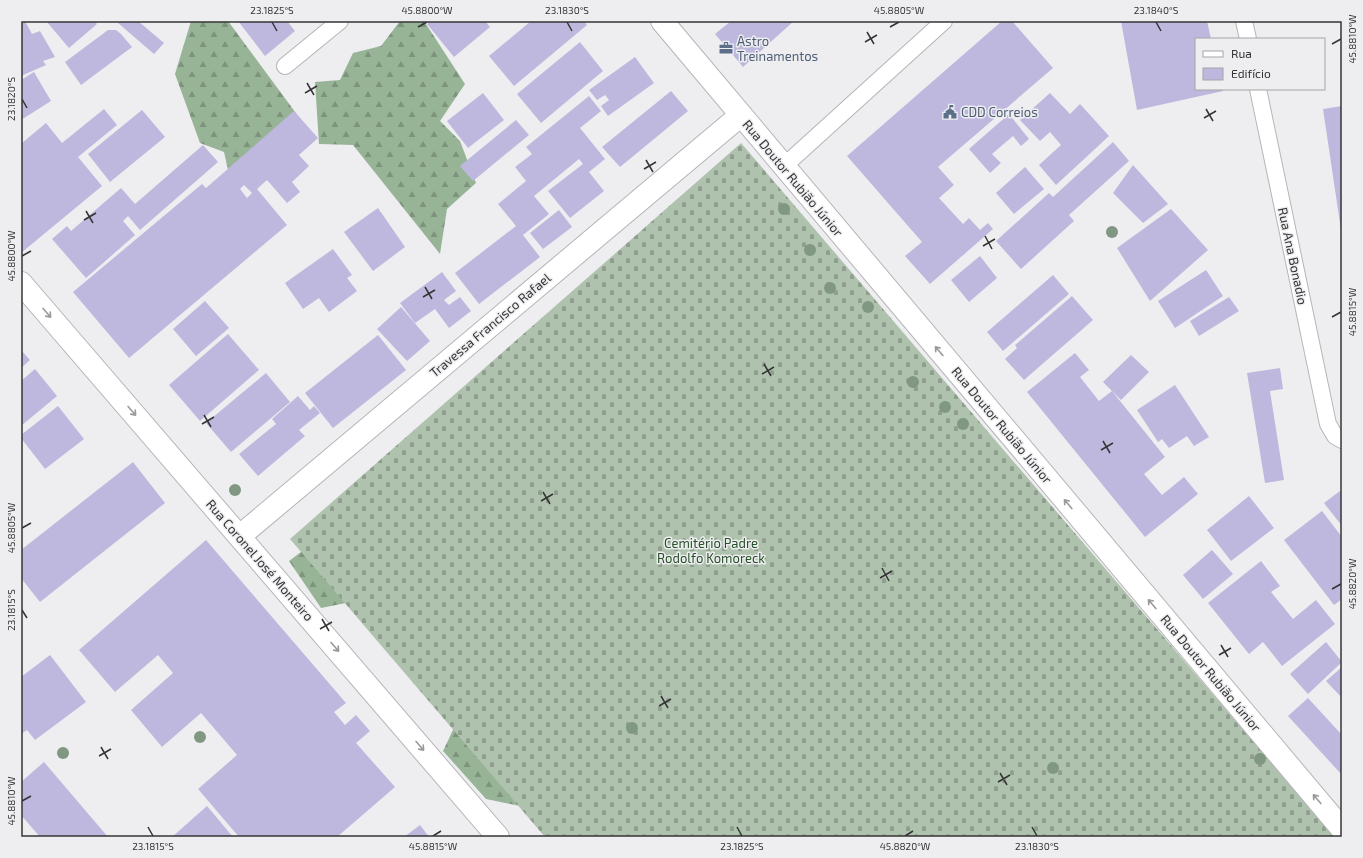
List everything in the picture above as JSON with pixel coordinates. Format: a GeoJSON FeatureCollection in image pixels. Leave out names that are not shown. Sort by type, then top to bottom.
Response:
{"type":"FeatureCollection","features":[{"type":"Feature","properties":{"kind":"street","name":"Rua Doutor Rubião Júnior"},"geometry":{"type":"LineString","coordinates":[[662,21],[1342,829]]}},
{"type":"Feature","properties":{"kind":"street","name":"Travessa Francisco Rafael"},"geometry":{"type":"LineString","coordinates":[[240,536],[741,115]]}},
{"type":"Feature","properties":{"kind":"street","name":"Rua Coronel José Monteiro"},"geometry":{"type":"LineString","coordinates":[[21,283],[498,837]]}},
{"type":"Feature","properties":{"kind":"lane"},"geometry":{"type":"LineString","coordinates":[[285,66],[340,21]]}},
{"type":"Feature","properties":{"kind":"lane"},"geometry":{"type":"LineString","coordinates":[[784,166],[944,21]]}},
{"type":"Feature","properties":{"kind":"lane"},"geometry":{"type":"LineString","coordinates":[[1244,21],[1248,38]]}},
{"type":"Feature","properties":{"kind":"lane","name":"Rua Ana Bonadio"},"geometry":{"type":"LineString","coordinates":[[1258,90],[1328,424],[1335,436],[1342,440]]}},
{"type":"Feature","properties":{"kind":"green space"},"geometry":{"type":"Polygon","coordinates":[[[191,21],[228,21],[304,124],[228,170],[224,152],[200,143],[175,74],[191,21]]]}},
{"type":"Feature","properties":{"kind":"green space"},"geometry":{"type":"Polygon","coordinates":[[[400,21],[424,21],[465,84],[440,121],[460,141],[476,183],[447,209],[440,254],[353,145],[319,144],[315,82],[340,80],[353,53],[381,46],[400,21]]]}},
{"type":"Feature","properties":{"kind":"green space","name":"Cemitério Padre Rodolfo Komoreck"},"geometry":{"type":"Polygon","coordinates":[[[741,143],[1335,837],[545,837],[290,539],[741,143]]]}},
{"type":"Feature","properties":{"kind":"green space"},"geometry":{"type":"Polygon","coordinates":[[[313,543],[356,601],[321,608],[289,561],[313,543]]]}},
{"type":"Feature","properties":{"kind":"green space"},"geometry":{"type":"Polygon","coordinates":[[[464,707],[559,814],[486,799],[443,751],[464,707]]]}},
{"type":"Feature","properties":{"kind":"building"},"geometry":{"type":"Polygon","coordinates":[[[21,21],[25,21],[32,34],[40,31],[55,57],[43,61],[46,65],[21,76],[21,21]]]}},
{"type":"Feature","properties":{"kind":"building"},"geometry":{"type":"Polygon","coordinates":[[[46,21],[94,21],[97,24],[69,48],[46,21]]]}},
{"type":"Feature","properties":{"kind":"building"},"geometry":{"type":"Polygon","coordinates":[[[121,21],[138,21],[164,43],[154,54],[118,23],[121,21]]]}},
{"type":"Feature","properties":{"kind":"building"},"geometry":{"type":"Polygon","coordinates":[[[238,21],[287,21],[295,31],[265,56],[238,21]]]}},
{"type":"Feature","properties":{"kind":"building"},"geometry":{"type":"Polygon","coordinates":[[[431,21],[485,21],[490,27],[454,57],[427,24],[431,21]]]}},
{"type":"Feature","properties":{"kind":"building"},"geometry":{"type":"Polygon","coordinates":[[[531,21],[584,21],[587,25],[514,86],[489,56],[531,21]]]}},
{"type":"Feature","properties":{"kind":"building"},"geometry":{"type":"Polygon","coordinates":[[[731,21],[794,21],[743,67],[715,34],[731,21]]]}},
{"type":"Feature","properties":{"kind":"building","name":"CDD Correios"},"geometry":{"type":"Polygon","coordinates":[[[1002,21],[1012,21],[1053,68],[938,167],[954,185],[939,198],[963,224],[969,218],[980,230],[988,223],[993,229],[930,284],[905,256],[922,242],[847,156],[1002,21]]]}},
{"type":"Feature","properties":{"kind":"building"},"geometry":{"type":"Polygon","coordinates":[[[1121,21],[1207,21],[1211,38],[1195,38],[1195,90],[1223,91],[1137,110],[1121,21]]]}},
{"type":"Feature","properties":{"kind":"building"},"geometry":{"type":"Polygon","coordinates":[[[108,30],[116,30],[132,47],[81,85],[65,62],[108,30]]]}},
{"type":"Feature","properties":{"kind":"building"},"geometry":{"type":"Polygon","coordinates":[[[580,42],[603,71],[541,123],[517,94],[580,42]]]}},
{"type":"Feature","properties":{"kind":"building"},"geometry":{"type":"Polygon","coordinates":[[[635,57],[654,83],[608,116],[601,106],[609,100],[605,95],[597,100],[589,90],[635,57]]]}},
{"type":"Feature","properties":{"kind":"building"},"geometry":{"type":"Polygon","coordinates":[[[34,72],[51,101],[21,120],[21,80],[34,72]]]}},
{"type":"Feature","properties":{"kind":"building"},"geometry":{"type":"Polygon","coordinates":[[[671,91],[688,111],[620,167],[602,147],[671,91]]]}},
{"type":"Feature","properties":{"kind":"building"},"geometry":{"type":"Polygon","coordinates":[[[483,93],[504,120],[468,148],[447,121],[483,93]]]}},
{"type":"Feature","properties":{"kind":"building"},"geometry":{"type":"Polygon","coordinates":[[[1050,93],[1070,114],[1080,104],[1109,136],[1056,185],[1039,165],[1061,145],[1050,132],[1040,141],[1020,120],[1050,93]]]}},
{"type":"Feature","properties":{"kind":"building"},"geometry":{"type":"Polygon","coordinates":[[[589,96],[601,111],[580,128],[605,159],[589,172],[604,191],[570,218],[548,191],[583,164],[579,159],[534,196],[549,214],[523,235],[540,257],[479,304],[455,273],[516,226],[498,204],[526,181],[515,167],[532,154],[526,147],[589,96]]]}},
{"type":"Feature","properties":{"kind":"building"},"geometry":{"type":"Polygon","coordinates":[[[1342,106],[1342,230],[1341,230],[1323,109],[1342,106]]]}},
{"type":"Feature","properties":{"kind":"building"},"geometry":{"type":"Polygon","coordinates":[[[104,109],[117,125],[78,157],[102,186],[21,253],[21,141],[22,143],[46,123],[62,143],[104,109]]]}},
{"type":"Feature","properties":{"kind":"building"},"geometry":{"type":"Polygon","coordinates":[[[142,110],[165,137],[110,182],[88,154],[142,110]]]}},
{"type":"Feature","properties":{"kind":"building"},"geometry":{"type":"Polygon","coordinates":[[[294,111],[318,138],[299,155],[309,166],[292,182],[300,192],[287,203],[267,180],[257,189],[287,225],[129,358],[73,292],[202,184],[206,188],[294,111]],[[244,185],[240,189],[247,198],[252,193],[244,185]]]}},
{"type":"Feature","properties":{"kind":"building"},"geometry":{"type":"Polygon","coordinates":[[[1009,114],[1029,139],[1021,146],[1013,136],[992,154],[1001,163],[990,173],[969,149],[1009,114]]]}},
{"type":"Feature","properties":{"kind":"building"},"geometry":{"type":"Polygon","coordinates":[[[516,120],[529,135],[473,181],[460,166],[516,120]]]}},
{"type":"Feature","properties":{"kind":"building"},"geometry":{"type":"Polygon","coordinates":[[[1113,142],[1129,161],[1069,215],[1074,221],[1021,269],[996,241],[1049,193],[1053,197],[1113,142]]]}},
{"type":"Feature","properties":{"kind":"building"},"geometry":{"type":"Polygon","coordinates":[[[203,145],[218,162],[140,230],[128,216],[123,221],[135,235],[86,278],[52,239],[67,226],[71,231],[121,188],[135,204],[203,145]]]}},
{"type":"Feature","properties":{"kind":"building"},"geometry":{"type":"Polygon","coordinates":[[[1133,165],[1168,204],[1143,223],[1113,193],[1133,165]]]}},
{"type":"Feature","properties":{"kind":"building"},"geometry":{"type":"Polygon","coordinates":[[[1025,167],[1044,189],[1014,214],[996,193],[1025,167]]]}},
{"type":"Feature","properties":{"kind":"building"},"geometry":{"type":"Polygon","coordinates":[[[378,208],[405,247],[373,271],[344,232],[378,208]]]}},
{"type":"Feature","properties":{"kind":"building"},"geometry":{"type":"Polygon","coordinates":[[[1171,209],[1208,250],[1150,301],[1117,248],[1171,209]]]}},
{"type":"Feature","properties":{"kind":"building"},"geometry":{"type":"Polygon","coordinates":[[[559,210],[572,227],[543,249],[530,233],[559,210]]]}},
{"type":"Feature","properties":{"kind":"building"},"geometry":{"type":"Polygon","coordinates":[[[333,249],[352,275],[347,278],[357,291],[329,312],[319,298],[303,309],[285,283],[333,249]]]}},
{"type":"Feature","properties":{"kind":"building"},"geometry":{"type":"Polygon","coordinates":[[[980,256],[997,278],[969,302],[951,280],[980,256]]]}},
{"type":"Feature","properties":{"kind":"building"},"geometry":{"type":"Polygon","coordinates":[[[1206,270],[1223,296],[1175,328],[1158,301],[1206,270]]]}},
{"type":"Feature","properties":{"kind":"building"},"geometry":{"type":"Polygon","coordinates":[[[442,272],[456,291],[444,300],[449,305],[460,297],[471,311],[449,328],[435,309],[415,323],[400,303],[442,272]]]}},
{"type":"Feature","properties":{"kind":"building"},"geometry":{"type":"Polygon","coordinates":[[[1053,275],[1069,294],[1003,351],[987,332],[1053,275]]]}},
{"type":"Feature","properties":{"kind":"building"},"geometry":{"type":"Polygon","coordinates":[[[1072,296],[1093,320],[1024,380],[1005,359],[1017,348],[1015,345],[1072,296]]]}},
{"type":"Feature","properties":{"kind":"building"},"geometry":{"type":"Polygon","coordinates":[[[1229,297],[1239,311],[1199,336],[1190,321],[1229,297]]]}},
{"type":"Feature","properties":{"kind":"building"},"geometry":{"type":"Polygon","coordinates":[[[205,301],[229,328],[196,356],[173,329],[205,301]]]}},
{"type":"Feature","properties":{"kind":"building"},"geometry":{"type":"Polygon","coordinates":[[[401,307],[430,341],[407,361],[377,329],[401,307]]]}},
{"type":"Feature","properties":{"kind":"building"},"geometry":{"type":"Polygon","coordinates":[[[228,334],[259,370],[200,421],[169,385],[228,334]]]}},
{"type":"Feature","properties":{"kind":"building"},"geometry":{"type":"Polygon","coordinates":[[[378,335],[406,370],[333,428],[305,393],[378,335]]]}},
{"type":"Feature","properties":{"kind":"building"},"geometry":{"type":"Polygon","coordinates":[[[21,350],[30,360],[21,368],[21,350]]]}},
{"type":"Feature","properties":{"kind":"building"},"geometry":{"type":"Polygon","coordinates":[[[1075,353],[1089,370],[1080,377],[1099,401],[1112,391],[1165,457],[1144,474],[1162,495],[1184,477],[1198,494],[1145,537],[1027,392],[1075,353]]]}},
{"type":"Feature","properties":{"kind":"building"},"geometry":{"type":"Polygon","coordinates":[[[1131,355],[1149,372],[1121,400],[1103,382],[1131,355]]]}},
{"type":"Feature","properties":{"kind":"building"},"geometry":{"type":"Polygon","coordinates":[[[1280,368],[1283,389],[1270,391],[1284,480],[1265,483],[1247,373],[1280,368]]]}},
{"type":"Feature","properties":{"kind":"building"},"geometry":{"type":"Polygon","coordinates":[[[35,369],[57,396],[21,426],[21,381],[35,369]]]}},
{"type":"Feature","properties":{"kind":"building"},"geometry":{"type":"Polygon","coordinates":[[[266,373],[290,402],[231,452],[206,423],[266,373]]]}},
{"type":"Feature","properties":{"kind":"building"},"geometry":{"type":"Polygon","coordinates":[[[1175,385],[1209,437],[1194,446],[1187,436],[1169,448],[1162,439],[1158,442],[1137,410],[1175,385]]]}},
{"type":"Feature","properties":{"kind":"building"},"geometry":{"type":"Polygon","coordinates":[[[298,396],[310,410],[314,406],[320,413],[299,430],[305,436],[258,476],[239,454],[276,424],[272,419],[298,396]]]}},
{"type":"Feature","properties":{"kind":"building"},"geometry":{"type":"Polygon","coordinates":[[[58,406],[84,439],[45,469],[21,438],[21,435],[58,406]]]}},
{"type":"Feature","properties":{"kind":"building"},"geometry":{"type":"Polygon","coordinates":[[[133,462],[165,503],[40,602],[21,578],[21,550],[133,462]]]}},
{"type":"Feature","properties":{"kind":"building"},"geometry":{"type":"Polygon","coordinates":[[[1340,491],[1342,494],[1342,526],[1324,503],[1340,491]]]}},
{"type":"Feature","properties":{"kind":"building"},"geometry":{"type":"Polygon","coordinates":[[[1249,496],[1274,528],[1231,561],[1207,530],[1249,496]]]}},
{"type":"Feature","properties":{"kind":"building"},"geometry":{"type":"Polygon","coordinates":[[[1322,511],[1342,537],[1342,599],[1334,605],[1284,540],[1322,511]]]}},
{"type":"Feature","properties":{"kind":"building"},"geometry":{"type":"Polygon","coordinates":[[[206,540],[346,703],[334,712],[345,725],[356,715],[370,731],[356,743],[395,787],[337,837],[239,837],[198,789],[237,755],[201,713],[162,747],[131,710],[173,673],[158,655],[115,692],[79,650],[206,540]]]}},
{"type":"Feature","properties":{"kind":"building"},"geometry":{"type":"Polygon","coordinates":[[[1212,550],[1233,574],[1203,599],[1183,575],[1212,550]]]}},
{"type":"Feature","properties":{"kind":"building"},"geometry":{"type":"Polygon","coordinates":[[[1261,561],[1280,586],[1271,592],[1293,619],[1316,600],[1335,624],[1282,666],[1263,642],[1249,654],[1208,603],[1261,561]]]}},
{"type":"Feature","properties":{"kind":"building"},"geometry":{"type":"Polygon","coordinates":[[[1326,642],[1342,662],[1308,694],[1290,674],[1326,642]]]}},
{"type":"Feature","properties":{"kind":"building"},"geometry":{"type":"Polygon","coordinates":[[[50,655],[86,702],[35,740],[27,730],[21,734],[21,677],[50,655]]]}},
{"type":"Feature","properties":{"kind":"building"},"geometry":{"type":"Polygon","coordinates":[[[1342,667],[1342,698],[1326,681],[1342,667]]]}},
{"type":"Feature","properties":{"kind":"building"},"geometry":{"type":"Polygon","coordinates":[[[1308,698],[1342,735],[1342,775],[1288,716],[1308,698]]]}},
{"type":"Feature","properties":{"kind":"building"},"geometry":{"type":"Polygon","coordinates":[[[44,762],[108,837],[40,837],[21,815],[21,782],[44,762]]]}},
{"type":"Feature","properties":{"kind":"building"},"geometry":{"type":"Polygon","coordinates":[[[207,806],[233,837],[172,837],[207,806]]]}},
{"type":"Feature","properties":{"kind":"building"},"geometry":{"type":"Polygon","coordinates":[[[420,825],[429,837],[404,837],[420,825]]]}},
{"type":"Feature","properties":{"kind":"place","name":"Astro Treinamentos"},"geometry":{"type":"Point","coordinates":[726,48]}},
{"type":"Feature","properties":{"kind":"place","name":"CDD Correios"},"geometry":{"type":"Point","coordinates":[950,112]}}]}
